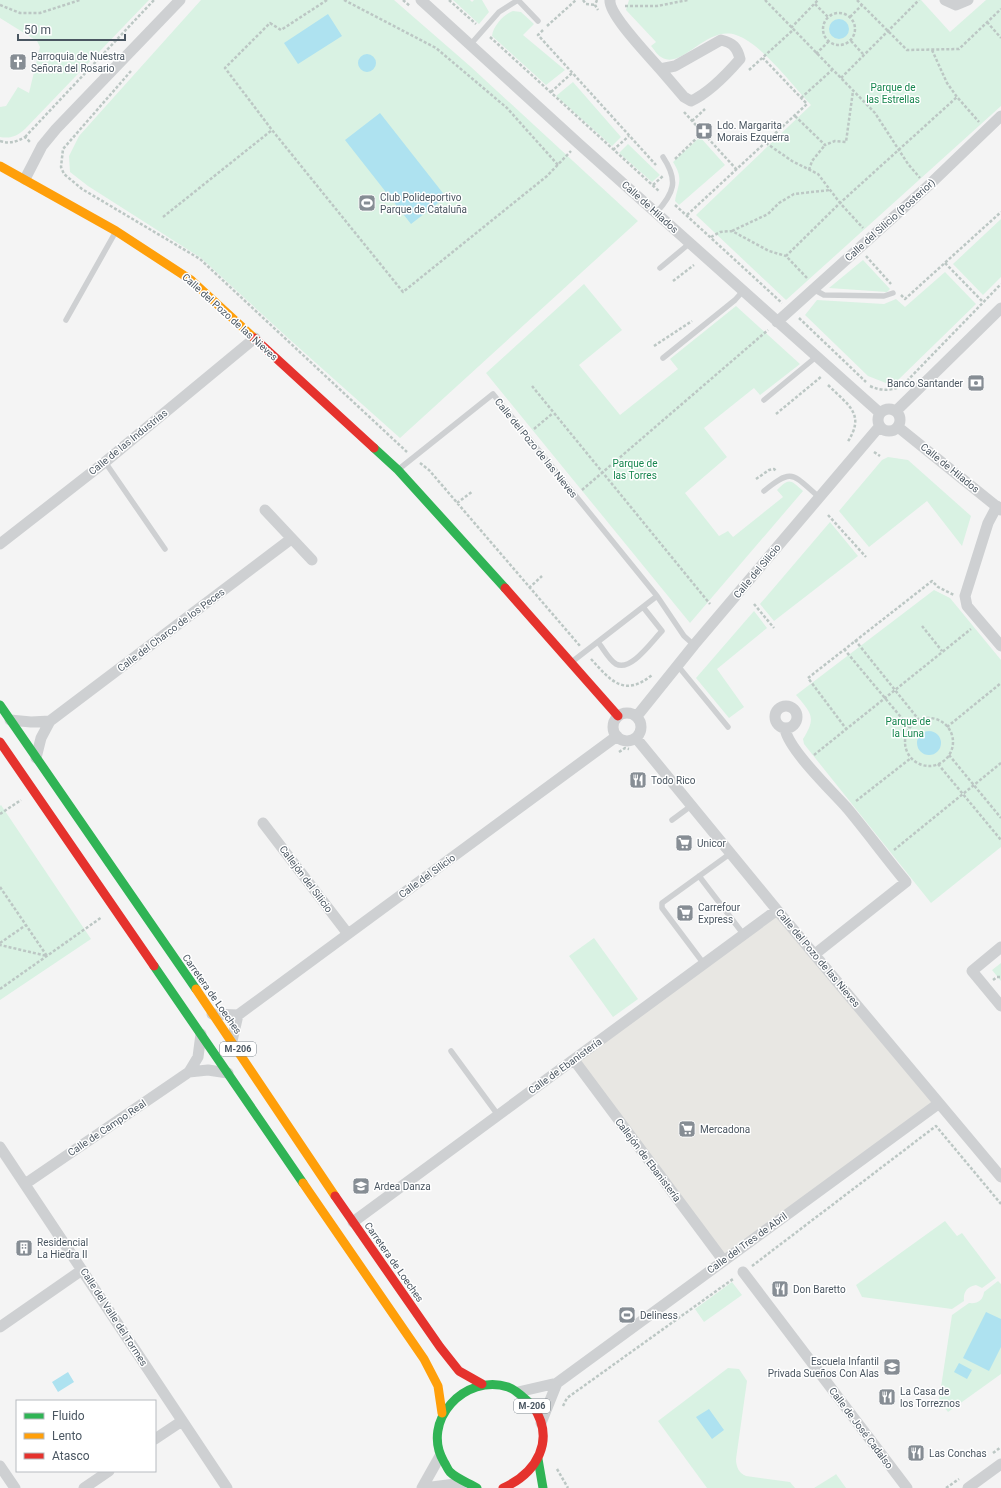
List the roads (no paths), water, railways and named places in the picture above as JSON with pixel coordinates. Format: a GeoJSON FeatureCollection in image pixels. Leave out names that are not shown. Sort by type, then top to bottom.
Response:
{"type":"FeatureCollection","features":[{"type":"Feature","properties":{"kind":"main road","name":"Calle del Pozo de las Nieves"},"geometry":{"type":"LineString","coordinates":[[0,166],[116,231],[191,280],[398,470],[618,716]]}},
{"type":"Feature","properties":{"kind":"main road","name":"Carretera de Loeches"},"geometry":{"type":"LineString","coordinates":[[0,705],[232,1041],[353,1222],[449,1359],[459,1371],[482,1384]]}},
{"type":"Feature","properties":{"kind":"main road","name":"M-206"},"geometry":{"type":"LineString","coordinates":[[0,742],[424,1359],[438,1386],[442,1413]]}},
{"type":"Feature","properties":{"kind":"main road","name":"M-206"},"geometry":{"type":"LineString","coordinates":[[477,1488],[463,1483],[448,1470],[440,1456],[436,1439],[438,1424],[442,1413],[450,1402],[462,1392],[482,1384],[495,1384],[518,1392],[535,1408],[541,1423],[543,1437],[538,1459],[543,1488]]}},
{"type":"Feature","properties":{"kind":"main road","name":"M-206"},"geometry":{"type":"LineString","coordinates":[[503,1488],[515,1484],[527,1474],[538,1459]]}},
{"type":"Feature","properties":{"kind":"street"},"geometry":{"type":"LineString","coordinates":[[25,179],[42,146],[56,128],[180,0]]}},
{"type":"Feature","properties":{"kind":"street","name":"Calle de Hilados"},"geometry":{"type":"LineString","coordinates":[[421,0],[742,291],[880,413]]}},
{"type":"Feature","properties":{"kind":"street"},"geometry":{"type":"LineString","coordinates":[[945,0],[956,5],[968,0]]}},
{"type":"Feature","properties":{"kind":"street"},"geometry":{"type":"LineString","coordinates":[[609,2],[615,16],[660,69],[684,97],[690,100],[700,97],[732,69],[740,59],[738,51],[732,43],[721,40],[675,66],[660,69]]}},
{"type":"Feature","properties":{"kind":"street","name":"Calle del Silicio (Posterior)"},"geometry":{"type":"LineString","coordinates":[[777,322],[928,186],[1001,116]]}},
{"type":"Feature","properties":{"kind":"street"},"geometry":{"type":"LineString","coordinates":[[896,411],[1001,308]]}},
{"type":"Feature","properties":{"kind":"street","name":"Calle de las Industrias"},"geometry":{"type":"LineString","coordinates":[[0,544],[105,462],[255,338]]}},
{"type":"Feature","properties":{"kind":"street"},"geometry":{"type":"LineString","coordinates":[[885,409],[896,411],[900,416],[898,428],[892,431],[885,431],[879,427],[877,418],[880,413],[885,409]]}},
{"type":"Feature","properties":{"kind":"street","name":"Calle del Silicio"},"geometry":{"type":"LineString","coordinates":[[637,716],[694,645],[879,427]]}},
{"type":"Feature","properties":{"kind":"street","name":"Calle de Hilados"},"geometry":{"type":"LineString","coordinates":[[898,428],[999,508]]}},
{"type":"Feature","properties":{"kind":"street"},"geometry":{"type":"LineString","coordinates":[[999,508],[988,523],[965,596],[967,606],[1001,646]]}},
{"type":"Feature","properties":{"kind":"street"},"geometry":{"type":"LineString","coordinates":[[264,510],[312,560]]}},
{"type":"Feature","properties":{"kind":"street","name":"Calle del Charco de los Peces"},"geometry":{"type":"LineString","coordinates":[[36,758],[41,738],[50,721],[291,538]]}},
{"type":"Feature","properties":{"kind":"street"},"geometry":{"type":"LineString","coordinates":[[624,713],[631,713],[637,716],[641,723],[640,732],[636,738],[629,741],[622,740],[614,731],[613,723],[618,716],[624,713]]}},
{"type":"Feature","properties":{"kind":"street"},"geometry":{"type":"LineString","coordinates":[[10,720],[30,722],[50,721]]}},
{"type":"Feature","properties":{"kind":"street"},"geometry":{"type":"LineString","coordinates":[[786,729],[787,737],[806,762],[847,808],[906,882],[815,954]]}},
{"type":"Feature","properties":{"kind":"street","name":"Calle del Silicio"},"geometry":{"type":"LineString","coordinates":[[238,1015],[617,736]]}},
{"type":"Feature","properties":{"kind":"street","name":"Calle del Pozo de las Nieves"},"geometry":{"type":"LineString","coordinates":[[636,738],[938,1104],[1001,1177]]}},
{"type":"Feature","properties":{"kind":"street","name":"Callejón del Silicio"},"geometry":{"type":"LineString","coordinates":[[263,823],[348,934]]}},
{"type":"Feature","properties":{"kind":"street","name":"Calle de Ebanistería"},"geometry":{"type":"LineString","coordinates":[[353,1222],[777,910]]}},
{"type":"Feature","properties":{"kind":"street"},"geometry":{"type":"LineString","coordinates":[[1001,948],[972,971],[1001,1006]]}},
{"type":"Feature","properties":{"kind":"street"},"geometry":{"type":"LineString","coordinates":[[212,1014],[238,1015],[232,1041]]}},
{"type":"Feature","properties":{"kind":"street"},"geometry":{"type":"LineString","coordinates":[[190,1072],[198,1057],[201,1034]]}},
{"type":"Feature","properties":{"kind":"street","name":"Callejón de Ebanistería"},"geometry":{"type":"LineString","coordinates":[[574,1060],[723,1260]]}},
{"type":"Feature","properties":{"kind":"street","name":"Calle de Campo Real"},"geometry":{"type":"LineString","coordinates":[[25,1184],[190,1072],[208,1070],[228,1073]]}},
{"type":"Feature","properties":{"kind":"street","name":"Calle del Tres de Abril"},"geometry":{"type":"LineString","coordinates":[[518,1392],[557,1383],[938,1104]]}},
{"type":"Feature","properties":{"kind":"street","name":"Calle del Valle del Tormes"},"geometry":{"type":"LineString","coordinates":[[0,1147],[227,1488]]}},
{"type":"Feature","properties":{"kind":"street"},"geometry":{"type":"LineString","coordinates":[[0,1327],[82,1270]]}},
{"type":"Feature","properties":{"kind":"street","name":"Calle de José Cadalso"},"geometry":{"type":"LineString","coordinates":[[743,1272],[907,1488]]}},
{"type":"Feature","properties":{"kind":"street"},"geometry":{"type":"LineString","coordinates":[[541,1423],[557,1383]]}},
{"type":"Feature","properties":{"kind":"street"},"geometry":{"type":"LineString","coordinates":[[156,1438],[182,1421]]}},
{"type":"Feature","properties":{"kind":"street"},"geometry":{"type":"LineString","coordinates":[[423,1488],[440,1456]]}},
{"type":"Feature","properties":{"kind":"street"},"geometry":{"type":"LineString","coordinates":[[968,1488],[1001,1464]]}},
{"type":"Feature","properties":{"kind":"street"},"geometry":{"type":"LineString","coordinates":[[0,1466],[15,1488]]}},
{"type":"Feature","properties":{"kind":"street"},"geometry":{"type":"LineString","coordinates":[[84,1488],[108,1472]]}},
{"type":"Feature","properties":{"kind":"street"},"geometry":{"type":"LineString","coordinates":[[423,1488],[463,1483]]}},
{"type":"Feature","properties":{"kind":"lane"},"geometry":{"type":"LineString","coordinates":[[470,45],[484,32],[500,12],[518,0],[538,21]]}},
{"type":"Feature","properties":{"kind":"lane"},"geometry":{"type":"LineString","coordinates":[[656,212],[668,199],[672,190],[673,180],[663,156]]}},
{"type":"Feature","properties":{"kind":"lane"},"geometry":{"type":"LineString","coordinates":[[66,320],[116,231]]}},
{"type":"Feature","properties":{"kind":"lane"},"geometry":{"type":"LineString","coordinates":[[660,268],[690,243]]}},
{"type":"Feature","properties":{"kind":"lane"},"geometry":{"type":"LineString","coordinates":[[814,288],[824,295],[884,296],[894,291]]}},
{"type":"Feature","properties":{"kind":"lane"},"geometry":{"type":"LineString","coordinates":[[663,358],[735,300],[742,291]]}},
{"type":"Feature","properties":{"kind":"lane"},"geometry":{"type":"LineString","coordinates":[[764,400],[816,357]]}},
{"type":"Feature","properties":{"kind":"lane","name":"Calle del Pozo de las Nieves"},"geometry":{"type":"LineString","coordinates":[[398,470],[493,394],[657,596],[684,636],[694,645]]}},
{"type":"Feature","properties":{"kind":"lane"},"geometry":{"type":"LineString","coordinates":[[105,462],[165,549]]}},
{"type":"Feature","properties":{"kind":"lane"},"geometry":{"type":"LineString","coordinates":[[764,491],[780,477],[786,475],[795,477],[819,497]]}},
{"type":"Feature","properties":{"kind":"lane"},"geometry":{"type":"LineString","coordinates":[[571,663],[657,596]]}},
{"type":"Feature","properties":{"kind":"lane"},"geometry":{"type":"LineString","coordinates":[[598,642],[615,664],[623,666],[632,662],[662,631],[643,607]]}},
{"type":"Feature","properties":{"kind":"lane"},"geometry":{"type":"LineString","coordinates":[[678,666],[728,727]]}},
{"type":"Feature","properties":{"kind":"lane"},"geometry":{"type":"LineString","coordinates":[[672,820],[691,806]]}},
{"type":"Feature","properties":{"kind":"lane"},"geometry":{"type":"LineString","coordinates":[[704,964],[662,908],[662,903],[731,853]]}},
{"type":"Feature","properties":{"kind":"lane"},"geometry":{"type":"LineString","coordinates":[[699,876],[744,935]]}},
{"type":"Feature","properties":{"kind":"lane"},"geometry":{"type":"LineString","coordinates":[[450,1052],[498,1115]]}},
{"type":"Feature","properties":{"kind":"water"},"geometry":{"type":"Polygon","coordinates":[[[328,14],[342,36],[298,64],[284,43],[328,14]]]}},
{"type":"Feature","properties":{"kind":"water"},"geometry":{"type":"Polygon","coordinates":[[[835,19],[843,19],[849,25],[849,33],[843,39],[835,39],[829,33],[829,25],[835,19]]]}},
{"type":"Feature","properties":{"kind":"water"},"geometry":{"type":"Polygon","coordinates":[[[363,54],[371,54],[376,59],[374,70],[371,72],[363,72],[358,67],[358,59],[363,54]]]}},
{"type":"Feature","properties":{"kind":"water"},"geometry":{"type":"Polygon","coordinates":[[[380,113],[446,197],[411,224],[345,140],[380,113]]]}},
{"type":"Feature","properties":{"kind":"water"},"geometry":{"type":"Polygon","coordinates":[[[929,731],[937,735],[941,743],[937,751],[929,755],[921,751],[917,743],[921,735],[929,731]]]}},
{"type":"Feature","properties":{"kind":"water"},"geometry":{"type":"Polygon","coordinates":[[[986,1312],[1001,1319],[1001,1347],[989,1371],[963,1358],[986,1312]]]}},
{"type":"Feature","properties":{"kind":"water"},"geometry":{"type":"Polygon","coordinates":[[[959,1363],[972,1370],[967,1379],[954,1372],[959,1363]]]}},
{"type":"Feature","properties":{"kind":"water"},"geometry":{"type":"Polygon","coordinates":[[[68,1372],[74,1382],[58,1392],[52,1382],[68,1372]]]}},
{"type":"Feature","properties":{"kind":"water"},"geometry":{"type":"Polygon","coordinates":[[[709,1409],[724,1430],[712,1439],[696,1417],[709,1409]]]}},
{"type":"Feature","properties":{"kind":"place","name":"Parroquia de Nuestra Señora del Rosario"},"geometry":{"type":"Point","coordinates":[18,62]}},
{"type":"Feature","properties":{"kind":"place","name":"Ldo. Margarita Morais Ezquerra"},"geometry":{"type":"Point","coordinates":[704,131]}},
{"type":"Feature","properties":{"kind":"place","name":"Club Polideportivo Parque de Cataluña"},"geometry":{"type":"Point","coordinates":[367,203]}},
{"type":"Feature","properties":{"kind":"place","name":"Banco Santander"},"geometry":{"type":"Point","coordinates":[976,383]}},
{"type":"Feature","properties":{"kind":"place","name":"Todo Rico"},"geometry":{"type":"Point","coordinates":[638,780]}},
{"type":"Feature","properties":{"kind":"place","name":"Unicor"},"geometry":{"type":"Point","coordinates":[684,843]}},
{"type":"Feature","properties":{"kind":"place","name":"Carrefour Express"},"geometry":{"type":"Point","coordinates":[685,913]}},
{"type":"Feature","properties":{"kind":"place","name":"Mercadona"},"geometry":{"type":"Point","coordinates":[687,1129]}},
{"type":"Feature","properties":{"kind":"place","name":"Ardea Danza"},"geometry":{"type":"Point","coordinates":[361,1186]}},
{"type":"Feature","properties":{"kind":"place","name":"Residencial La Hiedra II"},"geometry":{"type":"Point","coordinates":[24,1248]}},
{"type":"Feature","properties":{"kind":"place","name":"Don Baretto"},"geometry":{"type":"Point","coordinates":[780,1289]}},
{"type":"Feature","properties":{"kind":"place","name":"Deliness"},"geometry":{"type":"Point","coordinates":[627,1315]}},
{"type":"Feature","properties":{"kind":"place","name":"Escuela Infantil Privada Sueños Con Alas"},"geometry":{"type":"Point","coordinates":[892,1367]}},
{"type":"Feature","properties":{"kind":"place","name":"La Casa de los Torreznos"},"geometry":{"type":"Point","coordinates":[887,1397]}},
{"type":"Feature","properties":{"kind":"place","name":"Las Conchas"},"geometry":{"type":"Point","coordinates":[916,1453]}},
{"type":"Feature","properties":{"kind":"park label","name":"Parque de las Estrellas"},"geometry":{"type":"Point","coordinates":[893,92]}},
{"type":"Feature","properties":{"kind":"park label","name":"Parque de las Torres"},"geometry":{"type":"Point","coordinates":[635,468]}},
{"type":"Feature","properties":{"kind":"park label","name":"Parque de la Luna"},"geometry":{"type":"Point","coordinates":[908,726]}}]}
